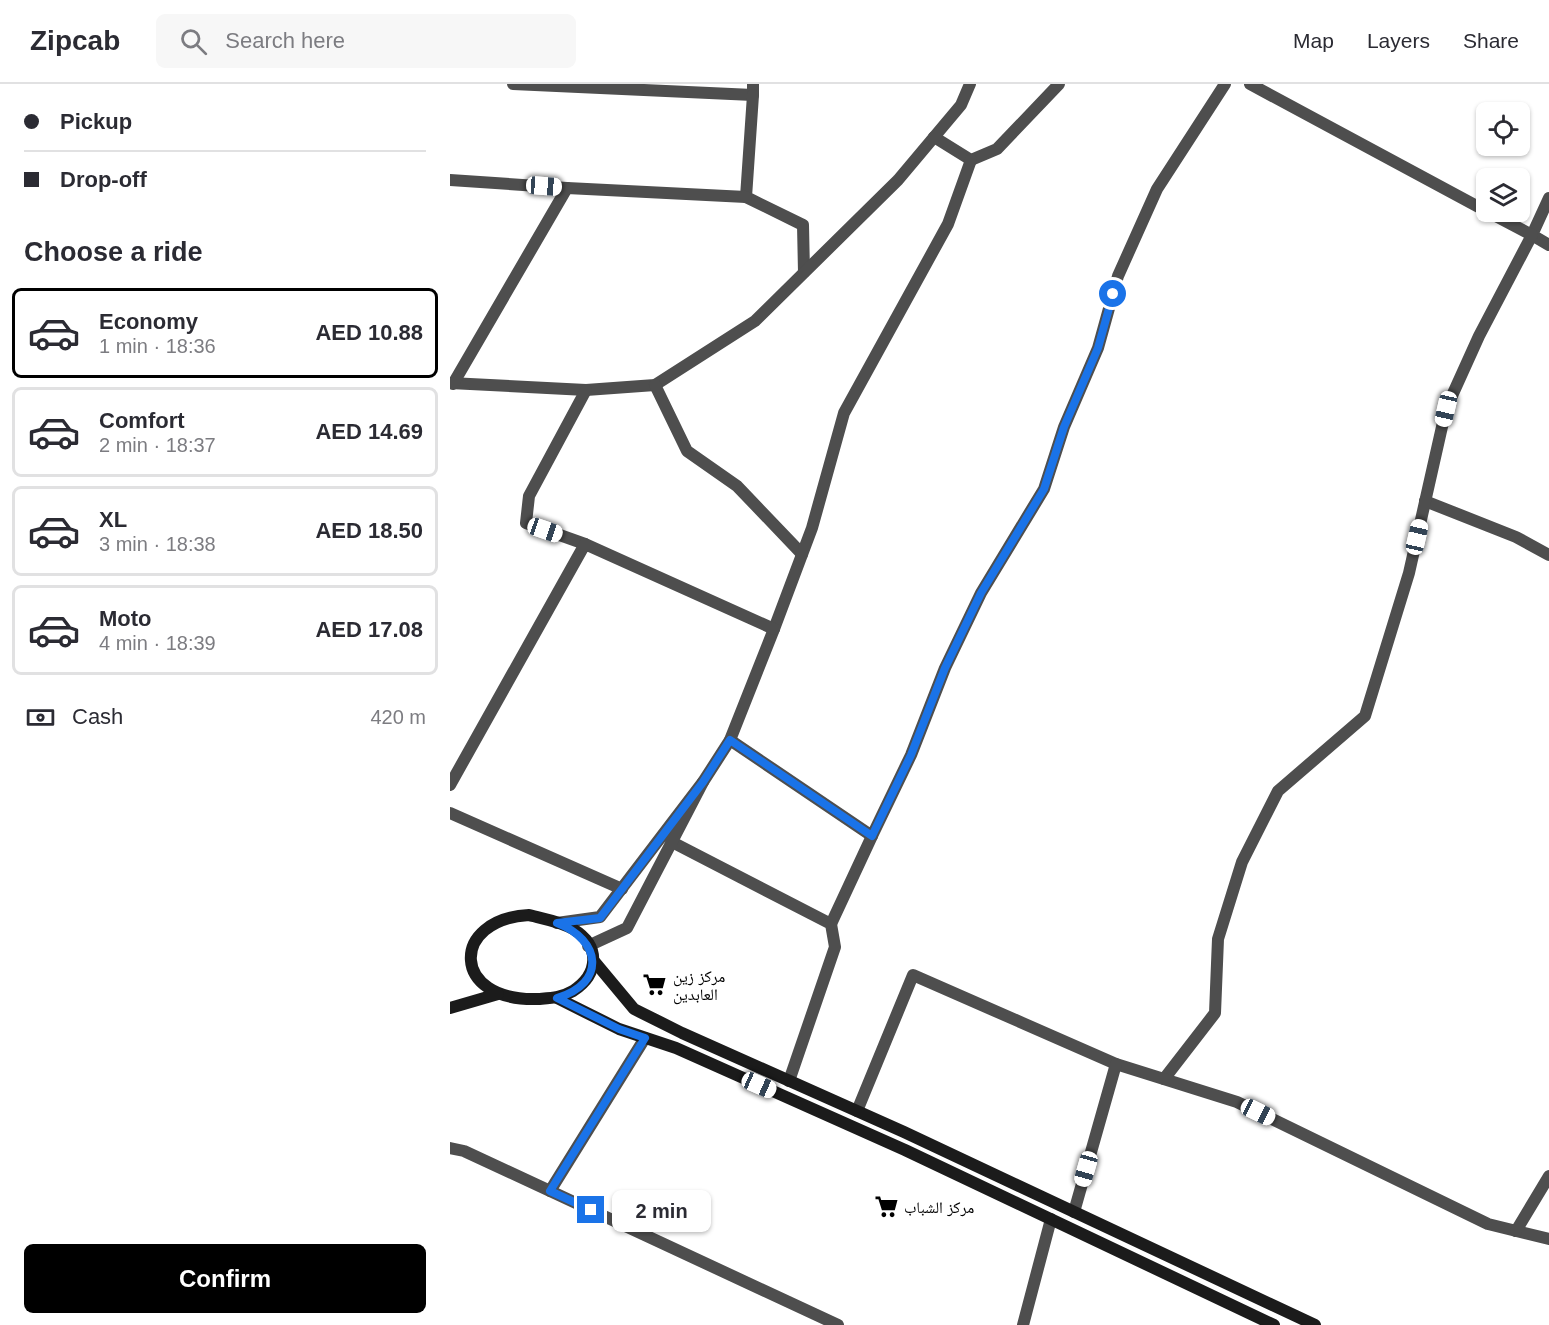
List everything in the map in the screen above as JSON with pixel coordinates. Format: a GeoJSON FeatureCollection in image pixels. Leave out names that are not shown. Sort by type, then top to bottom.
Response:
{"type":"FeatureCollection","features":[{"type":"Feature","properties":{"kind":"main road"},"geometry":{"type":"LineString","coordinates":[[463,937],[484,921],[505,916],[529,915],[573,929],[588,946],[594,961],[634,1009],[682,1034],[856,1111],[1315,1325]]}},
{"type":"Feature","properties":{"kind":"main road"},"geometry":{"type":"LineString","coordinates":[[456,958],[464,972],[478,986],[498,994],[522,999],[557,998],[583,984],[593,971],[594,961]]}},
{"type":"Feature","properties":{"kind":"main road"},"geometry":{"type":"LineString","coordinates":[[450,1008],[498,994]]}},
{"type":"Feature","properties":{"kind":"main road"},"geometry":{"type":"LineString","coordinates":[[557,998],[619,1029],[676,1048],[905,1150],[1274,1325]]}},
{"type":"Feature","properties":{"kind":"street"},"geometry":{"type":"LineString","coordinates":[[513,84],[753,89],[746,197]]}},
{"type":"Feature","properties":{"kind":"street"},"geometry":{"type":"LineString","coordinates":[[567,188],[452,383],[586,390],[655,385],[755,321],[898,180],[961,105],[970,84]]}},
{"type":"Feature","properties":{"kind":"street"},"geometry":{"type":"LineString","coordinates":[[557,923],[600,918],[703,782],[730,740],[802,554],[844,413],[948,224],[971,160],[997,149],[1059,84]]}},
{"type":"Feature","properties":{"kind":"street"},"geometry":{"type":"LineString","coordinates":[[789,1081],[835,947],[831,924],[911,755],[945,668],[981,593],[1044,489],[1064,427],[1098,348],[1118,276],[1157,189],[1225,84]]}},
{"type":"Feature","properties":{"kind":"street"},"geometry":{"type":"LineString","coordinates":[[1250,84],[1476,205]]}},
{"type":"Feature","properties":{"kind":"street"},"geometry":{"type":"LineString","coordinates":[[934,137],[971,160]]}},
{"type":"Feature","properties":{"kind":"street"},"geometry":{"type":"LineString","coordinates":[[450,180],[746,197],[803,225],[804,272]]}},
{"type":"Feature","properties":{"kind":"street"},"geometry":{"type":"LineString","coordinates":[[1164,1078],[1215,1013],[1218,939],[1242,862],[1278,791],[1365,716],[1409,573],[1446,409],[1479,336],[1549,198]]}},
{"type":"Feature","properties":{"kind":"street"},"geometry":{"type":"LineString","coordinates":[[1508,222],[1549,245]]}},
{"type":"Feature","properties":{"kind":"street"},"geometry":{"type":"LineString","coordinates":[[655,385],[687,451],[737,486],[802,554]]}},
{"type":"Feature","properties":{"kind":"street"},"geometry":{"type":"LineString","coordinates":[[586,390],[529,496],[526,524],[585,544],[774,629]]}},
{"type":"Feature","properties":{"kind":"street"},"geometry":{"type":"LineString","coordinates":[[1425,501],[1516,537],[1549,555]]}},
{"type":"Feature","properties":{"kind":"street"},"geometry":{"type":"LineString","coordinates":[[450,785],[585,544]]}},
{"type":"Feature","properties":{"kind":"street"},"geometry":{"type":"LineString","coordinates":[[730,740],[872,836]]}},
{"type":"Feature","properties":{"kind":"street"},"geometry":{"type":"LineString","coordinates":[[588,946],[627,928],[703,782]]}},
{"type":"Feature","properties":{"kind":"street"},"geometry":{"type":"LineString","coordinates":[[450,813],[622,889]]}},
{"type":"Feature","properties":{"kind":"street"},"geometry":{"type":"LineString","coordinates":[[672,842],[831,924]]}},
{"type":"Feature","properties":{"kind":"street"},"geometry":{"type":"LineString","coordinates":[[856,1111],[913,975],[1116,1064],[1237,1102],[1488,1224],[1549,1239]]}},
{"type":"Feature","properties":{"kind":"street"},"geometry":{"type":"LineString","coordinates":[[550,1191],[645,1038]]}},
{"type":"Feature","properties":{"kind":"street"},"geometry":{"type":"LineString","coordinates":[[1074,1212],[1116,1064]]}},
{"type":"Feature","properties":{"kind":"street"},"geometry":{"type":"LineString","coordinates":[[450,1148],[464,1151],[838,1325]]}},
{"type":"Feature","properties":{"kind":"street"},"geometry":{"type":"LineString","coordinates":[[1516,1231],[1549,1176]]}},
{"type":"Feature","properties":{"kind":"street"},"geometry":{"type":"LineString","coordinates":[[1023,1325],[1051,1219]]}},
{"type":"Feature","properties":{"kind":"place","name":"مركز زين العابدين"},"geometry":{"type":"Point","coordinates":[655,985]}},
{"type":"Feature","properties":{"kind":"place","name":"مركز الشباب"},"geometry":{"type":"Point","coordinates":[886,1207]}},
{"type":"Feature","properties":{"kind":"route"},"geometry":{"type":"LineString","coordinates":[[591,1210],[550,1191],[645,1038],[619,1029],[557,998],[567,995],[583,984],[593,971],[594,957],[587,942],[573,929],[557,923],[600,918],[703,782],[730,740],[781,772],[872,836],[911,755],[945,668],[981,593],[1044,489],[1064,427],[1098,348],[1113,294]]}}]}
